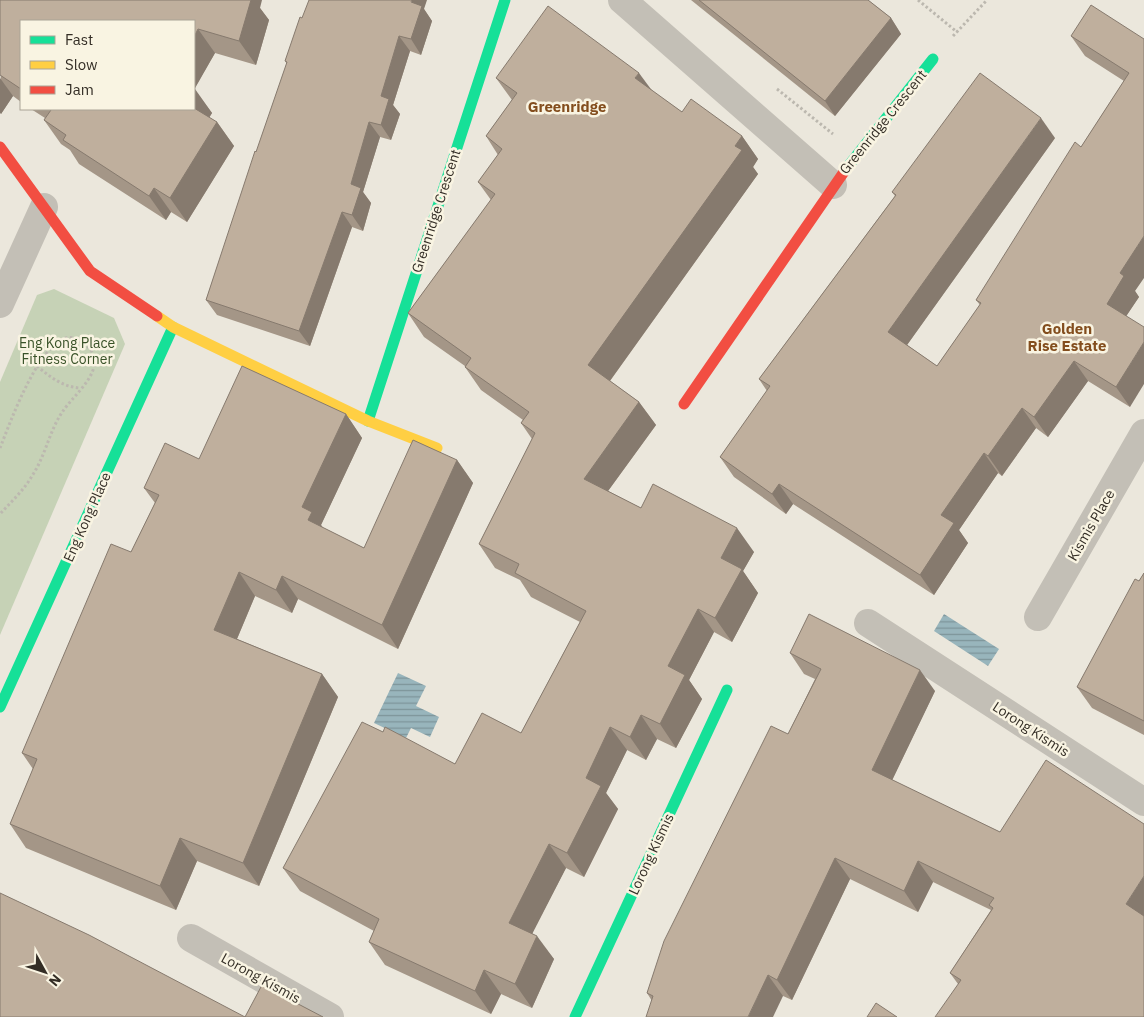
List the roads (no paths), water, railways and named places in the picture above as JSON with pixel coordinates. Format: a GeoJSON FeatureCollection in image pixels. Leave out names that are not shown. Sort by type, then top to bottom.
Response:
{"type":"FeatureCollection","features":[{"type":"Feature","properties":{"kind":"street","name":"Greenridge Crescent"},"geometry":{"type":"LineString","coordinates":[[368,422],[505,0]]}},
{"type":"Feature","properties":{"kind":"street","name":"Greenridge Crescent"},"geometry":{"type":"LineString","coordinates":[[622,0],[833,184]]}},
{"type":"Feature","properties":{"kind":"street","name":"Greenridge Crescent"},"geometry":{"type":"LineString","coordinates":[[684,404],[765,289],[833,184],[933,59]]}},
{"type":"Feature","properties":{"kind":"street"},"geometry":{"type":"LineString","coordinates":[[0,147],[85,267],[173,327],[368,422],[438,448]]}},
{"type":"Feature","properties":{"kind":"street"},"geometry":{"type":"LineString","coordinates":[[0,304],[44,207]]}},
{"type":"Feature","properties":{"kind":"street","name":"Eng Kong Place"},"geometry":{"type":"LineString","coordinates":[[0,707],[173,327]]}},
{"type":"Feature","properties":{"kind":"street","name":"Kismis Place"},"geometry":{"type":"LineString","coordinates":[[1038,617],[1144,433]]}},
{"type":"Feature","properties":{"kind":"street","name":"Lorong Kismis"},"geometry":{"type":"LineString","coordinates":[[868,623],[1144,802]]}},
{"type":"Feature","properties":{"kind":"street","name":"Lorong Kismis"},"geometry":{"type":"LineString","coordinates":[[575,1017],[728,690]]}},
{"type":"Feature","properties":{"kind":"street","name":"Lorong Kismis"},"geometry":{"type":"LineString","coordinates":[[191,938],[330,1017]]}},
{"type":"Feature","properties":{"kind":"water"},"geometry":{"type":"Polygon","coordinates":[[[944,614],[999,649],[988,666],[934,631],[944,614]]]}},
{"type":"Feature","properties":{"kind":"water"},"geometry":{"type":"Polygon","coordinates":[[[398,673],[426,686],[416,706],[439,717],[430,737],[411,728],[406,738],[374,723],[398,673]]]}},
{"type":"Feature","properties":{"kind":"district","name":"Greenridge"},"geometry":{"type":"Point","coordinates":[567,107]}},
{"type":"Feature","properties":{"kind":"district","name":"Golden Rise Estate"},"geometry":{"type":"Point","coordinates":[1067,338]}},
{"type":"Feature","properties":{"kind":"park label","name":"Eng Kong Place Fitness Corner"},"geometry":{"type":"Point","coordinates":[67,352]}}]}
